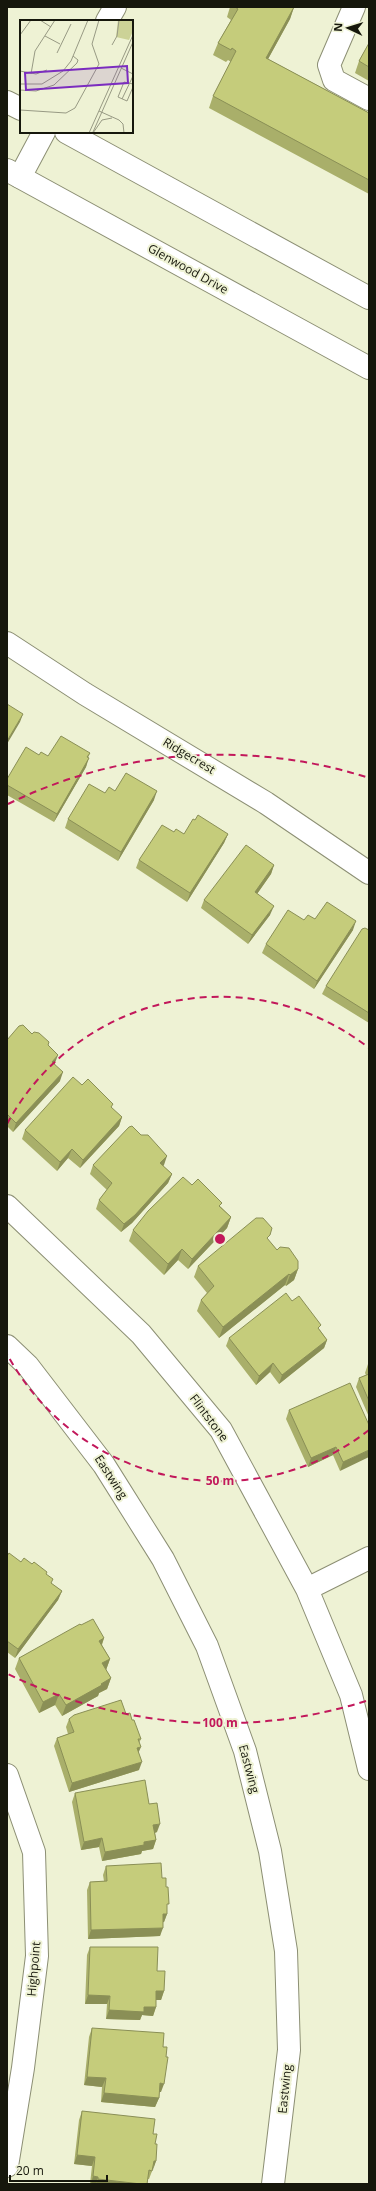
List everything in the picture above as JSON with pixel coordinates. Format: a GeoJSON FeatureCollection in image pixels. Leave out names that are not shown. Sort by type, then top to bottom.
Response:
{"type":"FeatureCollection","features":[{"type":"Feature","properties":{"kind":"street"},"geometry":{"type":"LineString","coordinates":[[108,20],[115,7]]}},
{"type":"Feature","properties":{"kind":"street"},"geometry":{"type":"LineString","coordinates":[[354,7],[329,65],[334,80],[369,99]]}},
{"type":"Feature","properties":{"kind":"street"},"geometry":{"type":"LineString","coordinates":[[7,102],[20,108]]}},
{"type":"Feature","properties":{"kind":"street"},"geometry":{"type":"LineString","coordinates":[[14,173],[43,133]]}},
{"type":"Feature","properties":{"kind":"street"},"geometry":{"type":"LineString","coordinates":[[68,133],[369,298]]}},
{"type":"Feature","properties":{"kind":"street","name":"Glenwood Drive"},"geometry":{"type":"LineString","coordinates":[[14,173],[369,368]]}},
{"type":"Feature","properties":{"kind":"street","name":"Ridgecrest"},"geometry":{"type":"LineString","coordinates":[[7,643],[85,694],[266,803],[369,873]]}},
{"type":"Feature","properties":{"kind":"street","name":"Flintstone"},"geometry":{"type":"LineString","coordinates":[[7,1206],[141,1334],[221,1430],[307,1589],[351,1695],[369,1769]]}},
{"type":"Feature","properties":{"kind":"street","name":"Eastwing"},"geometry":{"type":"LineString","coordinates":[[7,1346],[28,1366],[104,1465],[163,1559],[207,1646],[245,1751],[270,1850],[286,1951],[289,2050],[273,2184]]}},
{"type":"Feature","properties":{"kind":"street"},"geometry":{"type":"LineString","coordinates":[[307,1589],[369,1558]]}},
{"type":"Feature","properties":{"kind":"street","name":"Highpoint"},"geometry":{"type":"LineString","coordinates":[[7,1775],[34,1852],[37,1956],[15,2068],[7,2166]]}},
{"type":"Feature","properties":{"kind":"building"},"geometry":{"type":"Polygon","coordinates":[[[235,7],[294,7],[266,58],[369,113],[369,180],[213,96],[236,51],[218,43],[238,9],[235,7]]]}},
{"type":"Feature","properties":{"kind":"building"},"geometry":{"type":"Polygon","coordinates":[[[369,43],[369,67],[359,61],[369,43]]]}},
{"type":"Feature","properties":{"kind":"building"},"geometry":{"type":"Polygon","coordinates":[[[7,704],[23,714],[7,741],[7,704]]]}},
{"type":"Feature","properties":{"kind":"building"},"geometry":{"type":"Polygon","coordinates":[[[61,736],[90,753],[87,757],[89,758],[57,814],[7,785],[7,779],[26,747],[39,755],[41,752],[48,756],[61,736]]]}},
{"type":"Feature","properties":{"kind":"building"},"geometry":{"type":"Polygon","coordinates":[[[126,773],[157,791],[121,852],[68,819],[89,784],[105,793],[109,787],[115,791],[126,773]]]}},
{"type":"Feature","properties":{"kind":"building"},"geometry":{"type":"Polygon","coordinates":[[[198,815],[228,834],[190,893],[139,860],[162,825],[174,832],[176,829],[184,834],[193,819],[195,820],[198,815]]]}},
{"type":"Feature","properties":{"kind":"building"},"geometry":{"type":"Polygon","coordinates":[[[246,845],[274,865],[255,892],[274,906],[252,935],[204,900],[246,845]]]}},
{"type":"Feature","properties":{"kind":"building"},"geometry":{"type":"Polygon","coordinates":[[[327,902],[356,921],[317,981],[266,944],[288,910],[304,920],[308,915],[315,919],[327,902]]]}},
{"type":"Feature","properties":{"kind":"building"},"geometry":{"type":"Polygon","coordinates":[[[365,928],[369,930],[369,1013],[326,986],[362,929],[365,928]]]}},
{"type":"Feature","properties":{"kind":"building"},"geometry":{"type":"Polygon","coordinates":[[[23,1025],[32,1034],[34,1032],[39,1033],[49,1042],[48,1045],[58,1055],[52,1062],[63,1072],[16,1123],[7,1114],[7,1040],[19,1026],[23,1025]]]}},
{"type":"Feature","properties":{"kind":"building"},"geometry":{"type":"Polygon","coordinates":[[[73,1077],[82,1085],[88,1079],[113,1104],[111,1107],[122,1117],[83,1160],[72,1149],[60,1162],[25,1130],[73,1077]]]}},
{"type":"Feature","properties":{"kind":"building"},"geometry":{"type":"Polygon","coordinates":[[[132,1126],[141,1135],[148,1135],[167,1156],[160,1163],[172,1174],[135,1215],[124,1224],[99,1200],[112,1183],[93,1165],[129,1127],[132,1126]]]}},
{"type":"Feature","properties":{"kind":"building"},"geometry":{"type":"Polygon","coordinates":[[[183,1177],[192,1185],[198,1179],[222,1203],[219,1206],[231,1217],[192,1259],[182,1249],[168,1264],[133,1230],[148,1211],[183,1177]]]}},
{"type":"Feature","properties":{"kind":"building"},"geometry":{"type":"Polygon","coordinates":[[[256,1218],[263,1218],[272,1228],[270,1235],[267,1238],[277,1250],[280,1247],[289,1248],[298,1261],[298,1269],[290,1275],[289,1274],[223,1327],[201,1300],[214,1286],[198,1266],[256,1218]]]}},
{"type":"Feature","properties":{"kind":"building"},"geometry":{"type":"Polygon","coordinates":[[[286,1293],[292,1301],[299,1296],[321,1325],[318,1328],[327,1340],[282,1375],[273,1363],[259,1376],[229,1338],[286,1293]]]}},
{"type":"Feature","properties":{"kind":"building"},"geometry":{"type":"Polygon","coordinates":[[[369,1374],[369,1401],[359,1378],[369,1374]]]}},
{"type":"Feature","properties":{"kind":"building"},"geometry":{"type":"Polygon","coordinates":[[[350,1383],[369,1425],[369,1450],[343,1462],[336,1447],[311,1458],[289,1410],[350,1383]]]}},
{"type":"Feature","properties":{"kind":"building"},"geometry":{"type":"Polygon","coordinates":[[[9,1553],[21,1562],[24,1558],[32,1564],[34,1562],[47,1572],[46,1574],[53,1579],[51,1583],[62,1591],[18,1649],[7,1641],[7,1556],[9,1553]]]}},
{"type":"Feature","properties":{"kind":"building"},"geometry":{"type":"Polygon","coordinates":[[[93,1619],[104,1638],[99,1641],[110,1659],[102,1663],[111,1678],[101,1684],[102,1685],[66,1705],[59,1694],[43,1702],[19,1658],[80,1624],[81,1625],[93,1619]]]}},
{"type":"Feature","properties":{"kind":"building"},"geometry":{"type":"Polygon","coordinates":[[[121,1700],[126,1714],[130,1713],[132,1720],[134,1720],[141,1739],[138,1739],[141,1747],[137,1748],[142,1762],[72,1783],[57,1738],[74,1732],[69,1719],[74,1715],[121,1700]]]}},
{"type":"Feature","properties":{"kind":"building"},"geometry":{"type":"Polygon","coordinates":[[[145,1780],[149,1804],[157,1803],[160,1824],[153,1825],[156,1840],[144,1842],[144,1845],[105,1852],[102,1838],[84,1842],[75,1793],[145,1780]]]}},
{"type":"Feature","properties":{"kind":"building"},"geometry":{"type":"Polygon","coordinates":[[[161,1863],[162,1878],[166,1878],[166,1887],[168,1887],[169,1904],[167,1904],[167,1914],[163,1914],[163,1928],[91,1930],[90,1882],[107,1881],[106,1866],[161,1863]]]}},
{"type":"Feature","properties":{"kind":"building"},"geometry":{"type":"Polygon","coordinates":[[[90,1947],[158,1947],[157,1971],[165,1971],[164,1991],[156,1991],[156,2007],[144,2007],[144,2012],[109,2010],[110,1996],[88,1995],[90,1947]]]}},
{"type":"Feature","properties":{"kind":"building"},"geometry":{"type":"Polygon","coordinates":[[[92,2028],[164,2033],[163,2047],[167,2047],[166,2057],[168,2057],[164,2084],[160,2083],[159,2098],[104,2093],[106,2078],[87,2077],[92,2028]]]}},
{"type":"Feature","properties":{"kind":"building"},"geometry":{"type":"Polygon","coordinates":[[[82,2111],[155,2119],[153,2134],[157,2134],[155,2144],[157,2144],[156,2161],[154,2161],[152,2171],[149,2170],[147,2184],[98,2179],[98,2177],[93,2176],[95,2157],[77,2155],[82,2111]]]}}]}
